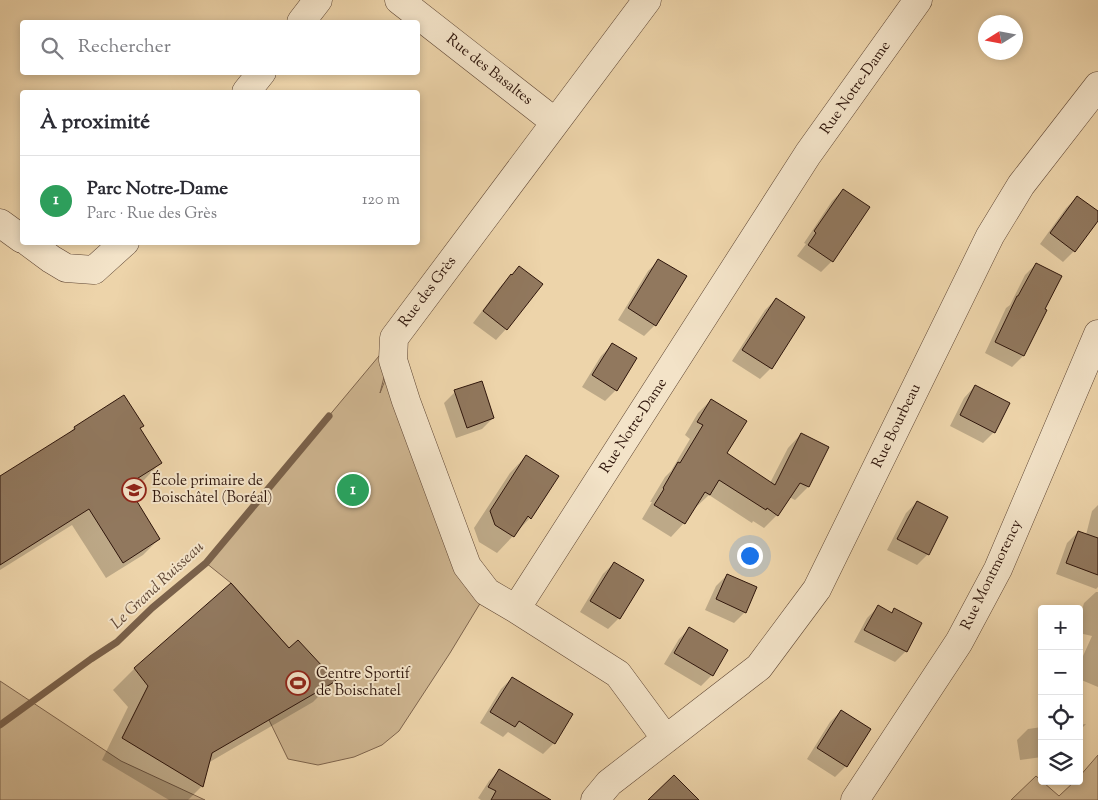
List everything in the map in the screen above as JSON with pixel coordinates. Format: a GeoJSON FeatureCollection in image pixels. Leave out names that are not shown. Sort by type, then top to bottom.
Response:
{"type":"FeatureCollection","features":[{"type":"Feature","properties":{"kind":"street"},"geometry":{"type":"LineString","coordinates":[[303,20],[318,0]]}},
{"type":"Feature","properties":{"kind":"street","name":"Rue des Basaltes"},"geometry":{"type":"LineString","coordinates":[[399,0],[555,122]]}},
{"type":"Feature","properties":{"kind":"street","name":"Rue des Grès"},"geometry":{"type":"LineString","coordinates":[[516,609],[486,592],[467,566],[401,385],[393,360],[394,338],[647,0]]}},
{"type":"Feature","properties":{"kind":"street","name":"Rue Notre-Dame"},"geometry":{"type":"LineString","coordinates":[[516,609],[808,154],[918,0]]}},
{"type":"Feature","properties":{"kind":"street"},"geometry":{"type":"LineString","coordinates":[[248,90],[260,75]]}},
{"type":"Feature","properties":{"kind":"street","name":"Rue Bourbeau"},"geometry":{"type":"LineString","coordinates":[[666,739],[759,667],[817,589],[990,236],[1022,185],[1098,86]]}},
{"type":"Feature","properties":{"kind":"street"},"geometry":{"type":"LineString","coordinates":[[0,223],[20,238]]}},
{"type":"Feature","properties":{"kind":"street"},"geometry":{"type":"LineString","coordinates":[[32,245],[66,268],[94,270],[122,245]]}},
{"type":"Feature","properties":{"kind":"street","name":"Rue Montmorency"},"geometry":{"type":"LineString","coordinates":[[855,800],[959,642],[998,569],[1098,334]]}},
{"type":"Feature","properties":{"kind":"street"},"geometry":{"type":"LineString","coordinates":[[516,609],[618,674],[666,739],[609,784],[595,800]]}},
{"type":"Feature","properties":{"kind":"shaded area"},"geometry":{"type":"Polygon","coordinates":[[[394,338],[380,393],[393,360],[487,592],[399,731],[382,745],[354,757],[318,765],[288,759],[269,720],[289,648],[231,583],[206,563],[394,338]]]}},
{"type":"Feature","properties":{"kind":"shaded area"},"geometry":{"type":"Polygon","coordinates":[[[0,681],[121,761],[205,800],[0,800],[0,681]]]}},
{"type":"Feature","properties":{"kind":"shaded area"},"geometry":{"type":"Polygon","coordinates":[[[1098,755],[1098,800],[1011,800],[1036,776],[1038,778],[1038,785],[1046,785],[1059,796],[1071,785],[1083,785],[1083,772],[1098,755]]]}},
{"type":"Feature","properties":{"kind":"building"},"geometry":{"type":"Polygon","coordinates":[[[843,189],[870,207],[833,262],[808,245],[816,233],[814,231],[843,189]]]}},
{"type":"Feature","properties":{"kind":"building"},"geometry":{"type":"Polygon","coordinates":[[[1077,196],[1098,211],[1098,221],[1075,252],[1050,233],[1077,196]]]}},
{"type":"Feature","properties":{"kind":"building"},"geometry":{"type":"Polygon","coordinates":[[[658,259],[687,276],[656,326],[628,308],[658,259]]]}},
{"type":"Feature","properties":{"kind":"building"},"geometry":{"type":"Polygon","coordinates":[[[1036,263],[1062,276],[1024,356],[995,342],[1017,296],[1036,263]]]}},
{"type":"Feature","properties":{"kind":"building"},"geometry":{"type":"Polygon","coordinates":[[[519,266],[543,284],[507,330],[483,311],[519,266]]]}},
{"type":"Feature","properties":{"kind":"building"},"geometry":{"type":"Polygon","coordinates":[[[776,298],[805,317],[772,369],[742,350],[776,298]]]}},
{"type":"Feature","properties":{"kind":"building"},"geometry":{"type":"Polygon","coordinates":[[[612,343],[637,358],[617,391],[592,375],[612,343]]]}},
{"type":"Feature","properties":{"kind":"building"},"geometry":{"type":"Polygon","coordinates":[[[482,381],[494,418],[467,428],[454,390],[482,381]]]}},
{"type":"Feature","properties":{"kind":"building"},"geometry":{"type":"Polygon","coordinates":[[[975,385],[1010,403],[995,433],[960,415],[975,385]]]}},
{"type":"Feature","properties":{"kind":"building"},"geometry":{"type":"Polygon","coordinates":[[[124,395],[144,426],[140,428],[162,463],[127,485],[160,539],[123,563],[89,509],[0,565],[0,476],[75,429],[74,427],[124,395]]]}},
{"type":"Feature","properties":{"kind":"building"},"geometry":{"type":"Polygon","coordinates":[[[711,399],[747,421],[727,453],[775,485],[801,433],[829,447],[809,487],[800,483],[778,516],[719,480],[710,495],[705,492],[685,524],[654,505],[678,462],[680,463],[703,425],[697,422],[711,399]]]}},
{"type":"Feature","properties":{"kind":"building"},"geometry":{"type":"Polygon","coordinates":[[[526,455],[559,476],[531,519],[528,516],[514,537],[495,525],[490,511],[526,455]]]}},
{"type":"Feature","properties":{"kind":"building"},"geometry":{"type":"Polygon","coordinates":[[[917,501],[948,517],[929,555],[897,539],[917,501]]]}},
{"type":"Feature","properties":{"kind":"building"},"geometry":{"type":"Polygon","coordinates":[[[1078,531],[1098,538],[1098,575],[1066,563],[1078,531]]]}},
{"type":"Feature","properties":{"kind":"building"},"geometry":{"type":"Polygon","coordinates":[[[614,562],[644,580],[620,619],[590,601],[614,562]]]}},
{"type":"Feature","properties":{"kind":"building"},"geometry":{"type":"Polygon","coordinates":[[[727,574],[757,587],[746,613],[716,599],[727,574]]]}},
{"type":"Feature","properties":{"kind":"building"},"geometry":{"type":"Polygon","coordinates":[[[231,583],[289,648],[298,640],[336,681],[212,753],[203,787],[122,738],[148,686],[134,668],[231,583]]]}},
{"type":"Feature","properties":{"kind":"building"},"geometry":{"type":"Polygon","coordinates":[[[878,605],[892,613],[894,608],[922,623],[907,652],[864,630],[878,605]]]}},
{"type":"Feature","properties":{"kind":"building"},"geometry":{"type":"Polygon","coordinates":[[[689,627],[728,650],[713,676],[674,653],[689,627]]]}},
{"type":"Feature","properties":{"kind":"building"},"geometry":{"type":"Polygon","coordinates":[[[512,677],[573,714],[555,744],[519,721],[515,727],[490,712],[512,677]]]}},
{"type":"Feature","properties":{"kind":"building"},"geometry":{"type":"Polygon","coordinates":[[[841,710],[871,729],[847,767],[817,748],[841,710]]]}},
{"type":"Feature","properties":{"kind":"building"},"geometry":{"type":"Polygon","coordinates":[[[499,769],[551,800],[491,800],[496,791],[488,787],[499,769]]]}},
{"type":"Feature","properties":{"kind":"building"},"geometry":{"type":"Polygon","coordinates":[[[674,775],[699,800],[648,800],[674,775]]]}},
{"type":"Feature","properties":{"kind":"waterway","name":"Le Grand Ruisseau"},"geometry":{"type":"LineString","coordinates":[[0,725],[117,642],[152,608],[206,563],[329,416]]}},
{"type":"Feature","properties":{"kind":"place","name":"École primaire de Boischâtel (Boréal)"},"geometry":{"type":"Point","coordinates":[134,490]}},
{"type":"Feature","properties":{"kind":"place","name":"Parc Notre-Dame"},"geometry":{"type":"Point","coordinates":[353,490]}},
{"type":"Feature","properties":{"kind":"place","name":"Centre Sportif de Boischatel"},"geometry":{"type":"Point","coordinates":[298,683]}}]}
